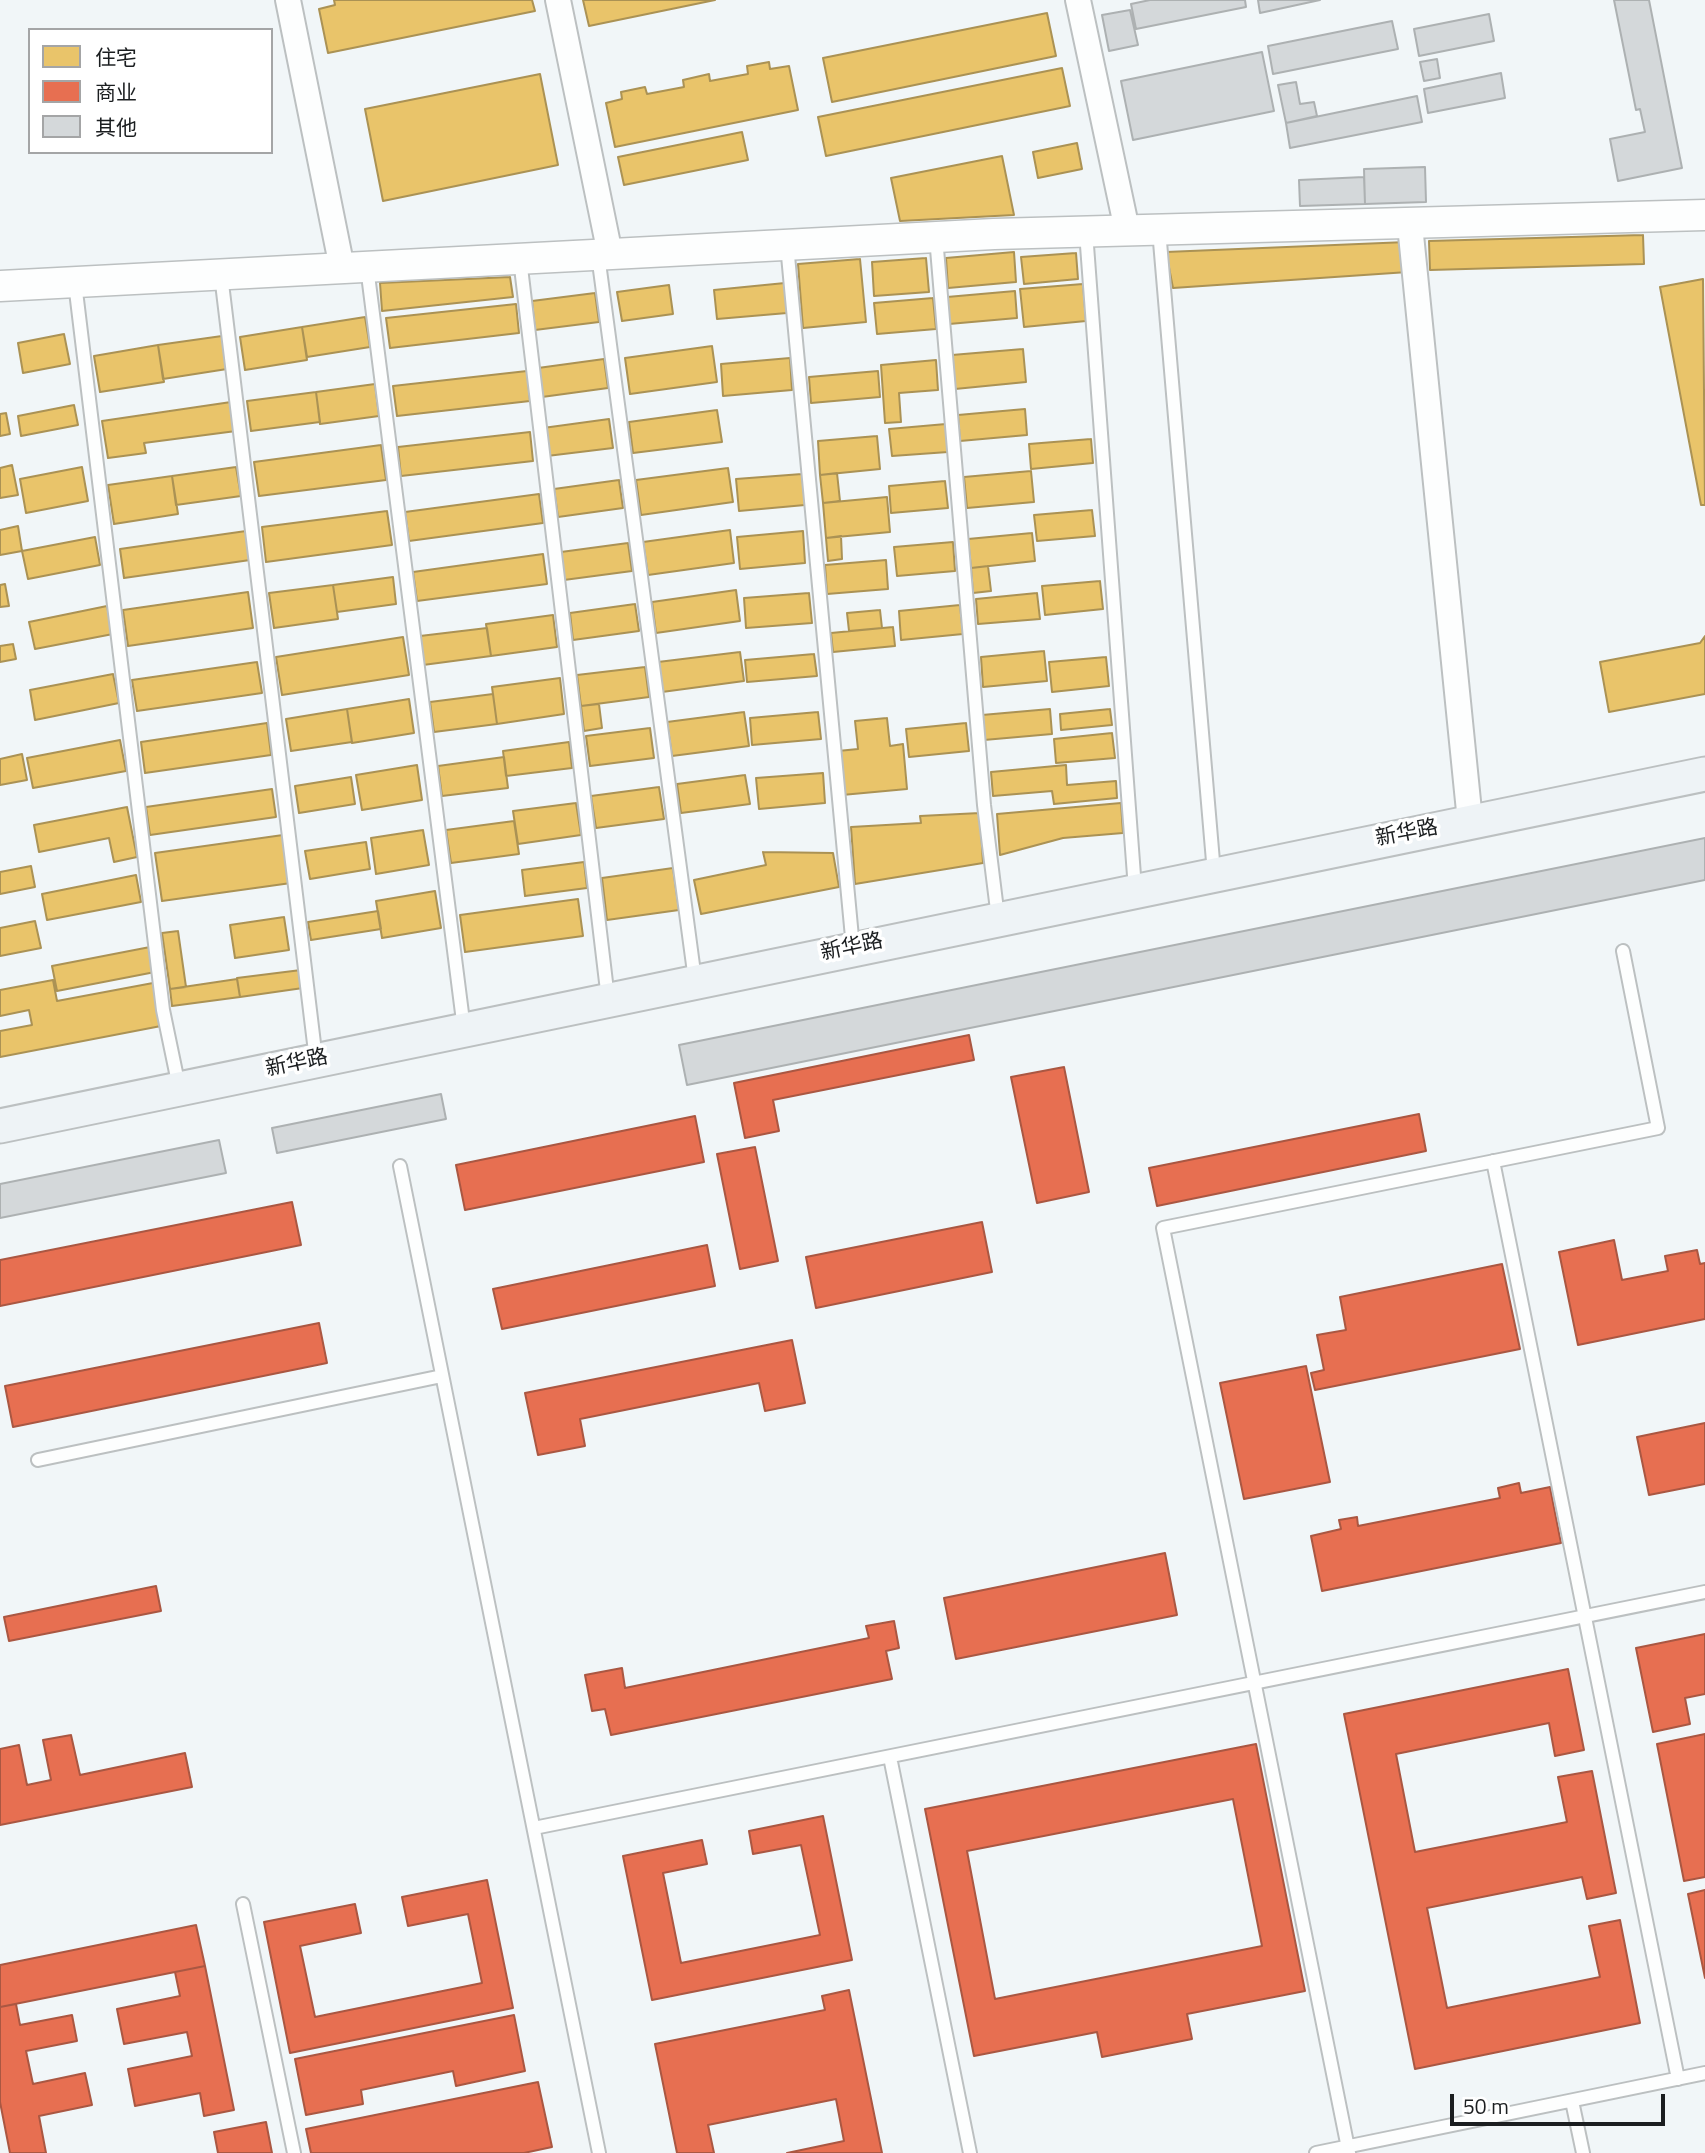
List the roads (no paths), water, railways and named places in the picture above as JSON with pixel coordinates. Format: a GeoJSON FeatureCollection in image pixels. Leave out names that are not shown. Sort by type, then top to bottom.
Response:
{"type":"FeatureCollection","features":[{"type":"Feature","properties":{"kind":"main road","name":"新华路"},"geometry":{"type":"LineString","coordinates":[[0,1126],[1135,889],[1705,774]]}},
{"type":"Feature","properties":{"kind":"street"},"geometry":{"type":"LineString","coordinates":[[288,0],[355,267]]}},
{"type":"Feature","properties":{"kind":"street"},"geometry":{"type":"LineString","coordinates":[[558,0],[604,255]]}},
{"type":"Feature","properties":{"kind":"street"},"geometry":{"type":"LineString","coordinates":[[1077,0],[1127,230]]}},
{"type":"Feature","properties":{"kind":"street"},"geometry":{"type":"LineString","coordinates":[[0,286],[936,237],[1705,215]]}},
{"type":"Feature","properties":{"kind":"street"},"geometry":{"type":"LineString","coordinates":[[1410,225],[1469,821]]}},
{"type":"Feature","properties":{"kind":"lane"},"geometry":{"type":"LineString","coordinates":[[1159,230],[1213,873]]}},
{"type":"Feature","properties":{"kind":"lane"},"geometry":{"type":"LineString","coordinates":[[1086,232],[1135,889]]}},
{"type":"Feature","properties":{"kind":"lane"},"geometry":{"type":"LineString","coordinates":[[936,237],[984,804],[998,918]]}},
{"type":"Feature","properties":{"kind":"lane"},"geometry":{"type":"LineString","coordinates":[[787,245],[853,948]]}},
{"type":"Feature","properties":{"kind":"lane"},"geometry":{"type":"LineString","coordinates":[[604,255],[695,981]]}},
{"type":"Feature","properties":{"kind":"lane"},"geometry":{"type":"LineString","coordinates":[[520,259],[608,999]]}},
{"type":"Feature","properties":{"kind":"lane"},"geometry":{"type":"LineString","coordinates":[[355,267],[464,1029]]}},
{"type":"Feature","properties":{"kind":"lane"},"geometry":{"type":"LineString","coordinates":[[221,275],[316,1060]]}},
{"type":"Feature","properties":{"kind":"lane"},"geometry":{"type":"LineString","coordinates":[[75,282],[163,1010],[179,1089]]}},
{"type":"Feature","properties":{"kind":"lane"},"geometry":{"type":"LineString","coordinates":[[1349,2150],[1163,1228],[1658,1128],[1623,951]]}},
{"type":"Feature","properties":{"kind":"lane"},"geometry":{"type":"LineString","coordinates":[[1493,1161],[1678,2079]]}},
{"type":"Feature","properties":{"kind":"lane"},"geometry":{"type":"LineString","coordinates":[[400,1166],[599,2153]]}},
{"type":"Feature","properties":{"kind":"lane"},"geometry":{"type":"LineString","coordinates":[[38,1460],[442,1376]]}},
{"type":"Feature","properties":{"kind":"lane"},"geometry":{"type":"LineString","coordinates":[[534,1828],[1705,1592]]}},
{"type":"Feature","properties":{"kind":"lane"},"geometry":{"type":"LineString","coordinates":[[890,1757],[970,2153]]}},
{"type":"Feature","properties":{"kind":"lane"},"geometry":{"type":"LineString","coordinates":[[243,1903],[294,2153]]}},
{"type":"Feature","properties":{"kind":"lane"},"geometry":{"type":"LineString","coordinates":[[1316,2153],[1349,2150],[1705,2073]]}},
{"type":"Feature","properties":{"kind":"lane"},"geometry":{"type":"LineString","coordinates":[[1572,2101],[1583,2153]]}}]}
